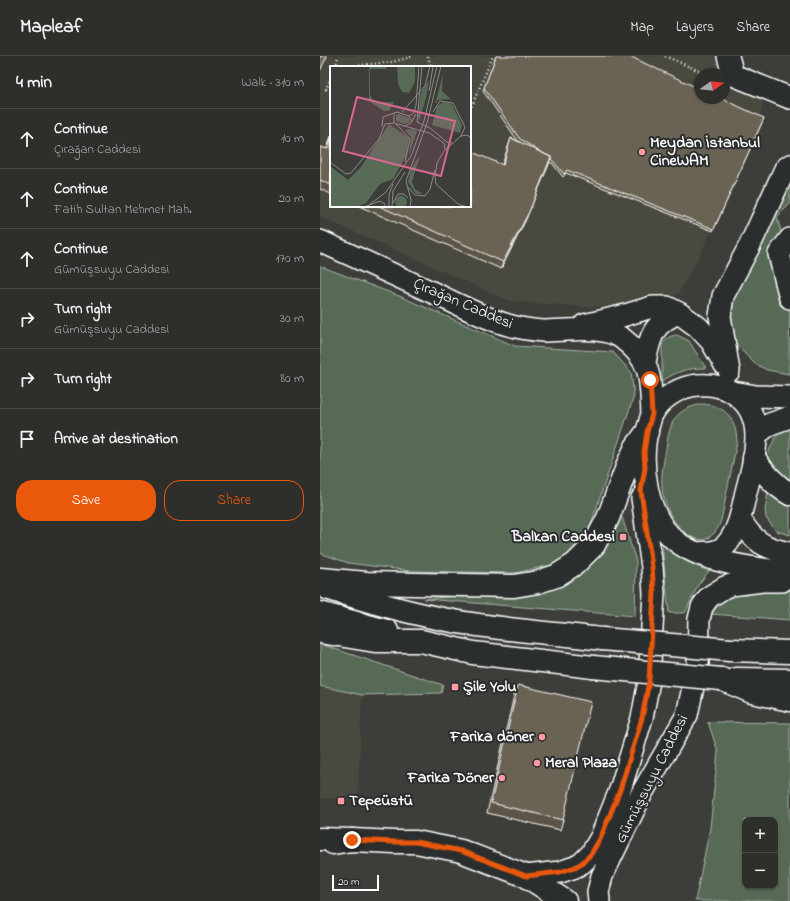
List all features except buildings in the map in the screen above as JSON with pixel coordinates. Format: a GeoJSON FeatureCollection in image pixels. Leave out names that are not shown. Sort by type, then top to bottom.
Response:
{"type":"FeatureCollection","features":[{"type":"Feature","properties":{"kind":"main road"},"geometry":{"type":"LineString","coordinates":[[320,579],[367,583],[514,586],[538,582],[556,576],[575,564],[594,545],[608,518],[628,464],[650,423]]}},
{"type":"Feature","properties":{"kind":"main road"},"geometry":{"type":"LineString","coordinates":[[754,458],[770,480],[779,488],[790,494]]}},
{"type":"Feature","properties":{"kind":"main road"},"geometry":{"type":"LineString","coordinates":[[320,586],[371,602],[477,625],[602,639],[730,650],[790,652]]}},
{"type":"Feature","properties":{"kind":"main road"},"geometry":{"type":"LineString","coordinates":[[320,612],[421,641],[473,652],[721,679],[790,680]]}},
{"type":"Feature","properties":{"kind":"main road"},"geometry":{"type":"LineString","coordinates":[[320,632],[375,641],[421,641]]}},
{"type":"Feature","properties":{"kind":"main road"},"geometry":{"type":"LineString","coordinates":[[721,679],[752,692],[790,700]]}},
{"type":"Feature","properties":{"kind":"main road"},"geometry":{"type":"LineString","coordinates":[[320,839],[416,842],[461,851],[526,876],[565,901]]}},
{"type":"Feature","properties":{"kind":"main road"},"geometry":{"type":"LineString","coordinates":[[320,846],[352,840]]}},
{"type":"Feature","properties":{"kind":"street"},"geometry":{"type":"LineString","coordinates":[[728,56],[733,75],[790,98]]}},
{"type":"Feature","properties":{"kind":"street"},"geometry":{"type":"LineString","coordinates":[[730,385],[720,316],[723,296],[750,245],[785,169],[790,165]]}},
{"type":"Feature","properties":{"kind":"street"},"geometry":{"type":"LineString","coordinates":[[790,239],[779,254],[790,298]]}},
{"type":"Feature","properties":{"kind":"street","name":"Çırağan Caddesi"},"geometry":{"type":"LineString","coordinates":[[320,241],[495,321],[507,325],[527,329],[598,331],[610,333],[622,338],[645,362],[650,380],[650,423],[644,452],[645,468]]}},
{"type":"Feature","properties":{"kind":"street"},"geometry":{"type":"LineString","coordinates":[[561,330],[622,316],[652,307],[667,307],[679,313],[698,328],[711,341],[730,385],[749,409],[754,422],[756,435],[754,458],[740,519],[734,533],[726,544],[718,551],[698,553]]}},
{"type":"Feature","properties":{"kind":"street"},"geometry":{"type":"LineString","coordinates":[[645,362],[648,345],[654,331],[662,322],[679,313]]}},
{"type":"Feature","properties":{"kind":"street"},"geometry":{"type":"LineString","coordinates":[[650,423],[661,401],[686,387],[702,384],[730,385],[756,396],[790,397]]}},
{"type":"Feature","properties":{"kind":"street"},"geometry":{"type":"LineString","coordinates":[[756,435],[770,424],[790,417]]}},
{"type":"Feature","properties":{"kind":"street"},"geometry":{"type":"LineString","coordinates":[[645,468],[648,491],[654,511],[665,529],[687,549],[741,566],[790,572]]}},
{"type":"Feature","properties":{"kind":"street","name":"Gümüşsuyu Caddesi"},"geometry":{"type":"LineString","coordinates":[[526,876],[560,872],[575,867],[582,863],[591,854],[601,837],[620,790],[642,718],[649,681],[654,593],[652,567],[641,491],[645,468]]}},
{"type":"Feature","properties":{"kind":"street"},"geometry":{"type":"LineString","coordinates":[[740,519],[746,530],[764,546],[790,553]]}},
{"type":"Feature","properties":{"kind":"street","name":"Gümüşsuyu Caddesi"},"geometry":{"type":"LineString","coordinates":[[599,901],[598,892],[602,876],[642,793],[687,715],[698,664],[699,619],[702,607],[709,597],[731,585],[790,581]]}},
{"type":"Feature","properties":{"kind":"path"},"geometry":{"type":"LineString","coordinates":[[336,66],[338,56]]}},
{"type":"Feature","properties":{"kind":"path"},"geometry":{"type":"LineString","coordinates":[[352,66],[392,62],[414,56]]}},
{"type":"Feature","properties":{"kind":"path"},"geometry":{"type":"LineString","coordinates":[[428,56],[431,66]]}},
{"type":"Feature","properties":{"kind":"path"},"geometry":{"type":"LineString","coordinates":[[471,108],[492,56]]}},
{"type":"Feature","properties":{"kind":"path"},"geometry":{"type":"LineString","coordinates":[[665,56],[694,69]]}},
{"type":"Feature","properties":{"kind":"path"},"geometry":{"type":"LineString","coordinates":[[330,80],[326,88],[330,90]]}},
{"type":"Feature","properties":{"kind":"shaded area"},"geometry":{"type":"Polygon","coordinates":[[[320,56],[715,56],[729,68],[694,68],[694,104],[730,104],[730,69],[764,98],[756,132],[702,251],[678,294],[626,306],[587,307],[510,301],[320,217],[320,56]]]}},
{"type":"Feature","properties":{"kind":"shaded area"},"geometry":{"type":"Polygon","coordinates":[[[320,686],[362,695],[358,797],[320,799],[320,686]]]}},
{"type":"Feature","properties":{"kind":"green space"},"geometry":{"type":"Polygon","coordinates":[[[790,162],[790,204],[777,217],[790,264],[789,374],[767,370],[755,364],[738,347],[731,332],[730,318],[734,290],[790,162]]]}},
{"type":"Feature","properties":{"kind":"green space"},"geometry":{"type":"Polygon","coordinates":[[[320,266],[399,296],[515,346],[613,352],[631,372],[634,396],[589,530],[560,563],[515,573],[411,571],[348,563],[320,553],[320,266]]]}},
{"type":"Feature","properties":{"kind":"green space"},"geometry":{"type":"Polygon","coordinates":[[[677,335],[689,341],[706,368],[683,371],[662,381],[662,345],[668,338],[677,335]]]}},
{"type":"Feature","properties":{"kind":"green space"},"geometry":{"type":"Polygon","coordinates":[[[702,404],[717,407],[728,415],[734,426],[737,442],[721,521],[718,528],[709,538],[702,540],[689,536],[672,518],[663,495],[662,472],[669,432],[675,419],[685,410],[702,404]]]}},
{"type":"Feature","properties":{"kind":"green space"},"geometry":{"type":"Polygon","coordinates":[[[790,426],[790,487],[770,465],[769,451],[775,438],[790,426]]]}},
{"type":"Feature","properties":{"kind":"green space"},"geometry":{"type":"Polygon","coordinates":[[[768,492],[790,501],[790,535],[776,531],[766,518],[765,510],[768,492]]]}},
{"type":"Feature","properties":{"kind":"green space"},"geometry":{"type":"Polygon","coordinates":[[[620,511],[636,561],[635,616],[424,599],[524,590],[572,574],[620,511]]]}},
{"type":"Feature","properties":{"kind":"green space"},"geometry":{"type":"Polygon","coordinates":[[[663,544],[684,560],[709,571],[698,585],[685,613],[669,613],[663,544]]]}},
{"type":"Feature","properties":{"kind":"green space"},"geometry":{"type":"Polygon","coordinates":[[[790,587],[790,620],[711,614],[721,601],[754,588],[790,587]]]}},
{"type":"Feature","properties":{"kind":"green space"},"geometry":{"type":"Polygon","coordinates":[[[320,644],[443,685],[441,693],[362,695],[320,686],[320,644]]]}},
{"type":"Feature","properties":{"kind":"green space"},"geometry":{"type":"Polygon","coordinates":[[[708,722],[790,723],[790,901],[695,901],[710,828],[718,752],[708,722]]]}},
{"type":"Feature","properties":{"kind":"place","name":"Meydan İstanbul CineWAM"},"geometry":{"type":"Point","coordinates":[642,152]}},
{"type":"Feature","properties":{"kind":"place","name":"Balkan Caddesi"},"geometry":{"type":"Point","coordinates":[623,537]}},
{"type":"Feature","properties":{"kind":"place","name":"Şile Yolu"},"geometry":{"type":"Point","coordinates":[455,687]}},
{"type":"Feature","properties":{"kind":"place","name":"Farika döner"},"geometry":{"type":"Point","coordinates":[542,737]}},
{"type":"Feature","properties":{"kind":"place","name":"Meral Plaza"},"geometry":{"type":"Point","coordinates":[537,763]}},
{"type":"Feature","properties":{"kind":"place","name":"Farika Döner"},"geometry":{"type":"Point","coordinates":[502,778]}},
{"type":"Feature","properties":{"kind":"place","name":"Tepeüstü"},"geometry":{"type":"Point","coordinates":[341,801]}},
{"type":"Feature","properties":{"kind":"route"},"geometry":{"type":"LineString","coordinates":[[352,840],[416,842],[461,851],[526,876],[560,872],[575,867],[582,863],[591,854],[601,837],[620,790],[642,718],[649,681],[654,616],[654,593],[652,567],[641,491],[645,468],[644,452],[652,414],[650,380]]}}]}
